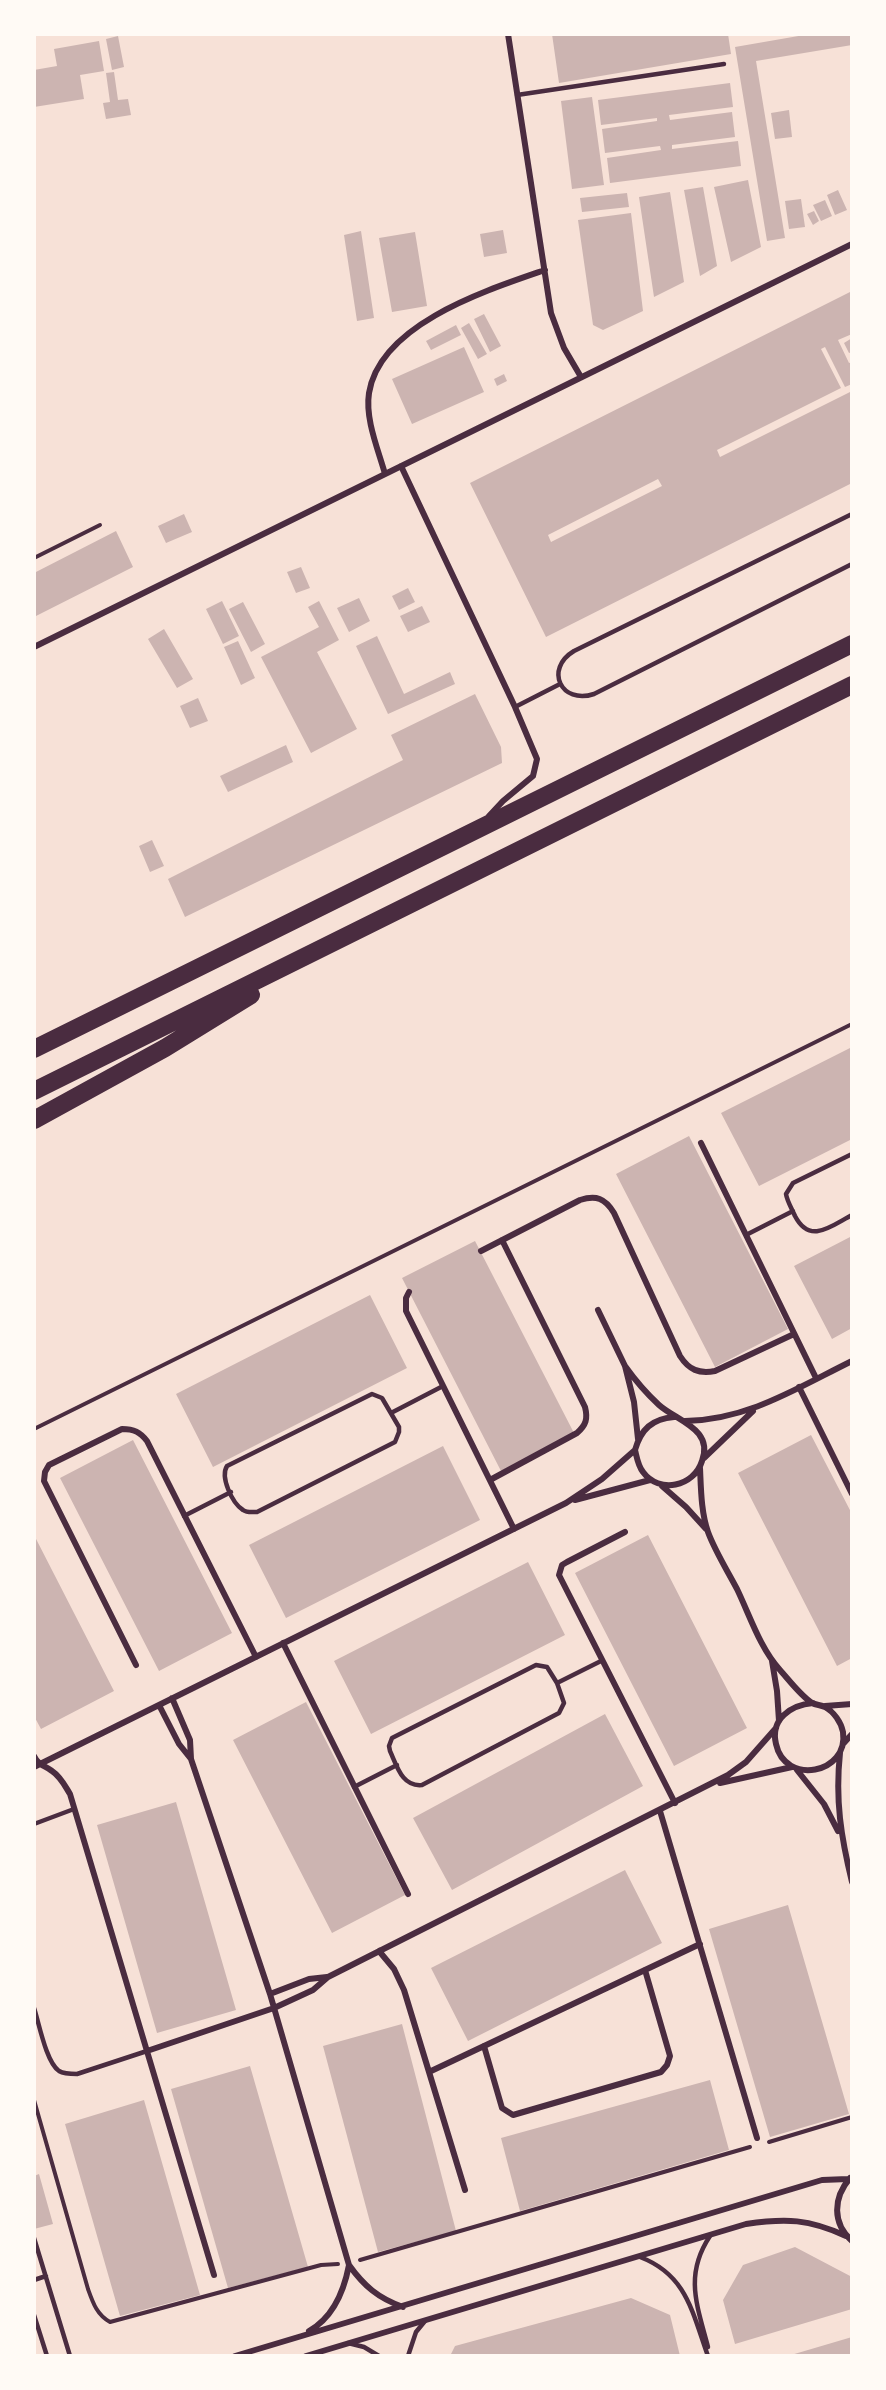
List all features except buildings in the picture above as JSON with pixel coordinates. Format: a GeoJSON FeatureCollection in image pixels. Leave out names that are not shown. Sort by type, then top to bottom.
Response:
{"type":"FeatureCollection","features":[{"type":"Feature","properties":{"kind":"highway"},"geometry":{"type":"LineString","coordinates":[[34,1049],[852,644]]}},
{"type":"Feature","properties":{"kind":"highway"},"geometry":{"type":"LineString","coordinates":[[34,1091],[852,685]]}},
{"type":"Feature","properties":{"kind":"highway"},"geometry":{"type":"LineString","coordinates":[[34,1120],[165,1048],[320,949]]}},
{"type":"Feature","properties":{"kind":"street"},"geometry":{"type":"LineString","coordinates":[[508,34],[544,270],[557,331],[581,377]]}},
{"type":"Feature","properties":{"kind":"street"},"geometry":{"type":"LineString","coordinates":[[34,647],[852,244]]}},
{"type":"Feature","properties":{"kind":"street"},"geometry":{"type":"LineString","coordinates":[[384,474],[368,411],[369,395],[379,364],[388,352],[424,323],[449,309],[496,287],[544,270]]}},
{"type":"Feature","properties":{"kind":"street"},"geometry":{"type":"LineString","coordinates":[[400,466],[535,753],[536,770],[528,783],[495,808],[485,826]]}},
{"type":"Feature","properties":{"kind":"street"},"geometry":{"type":"LineString","coordinates":[[701,1143],[816,1378]]}},
{"type":"Feature","properties":{"kind":"street"},"geometry":{"type":"LineString","coordinates":[[481,1251],[590,1197],[600,1198],[609,1204],[680,1356],[694,1371],[705,1373],[715,1371],[794,1334]]}},
{"type":"Feature","properties":{"kind":"street"},"geometry":{"type":"LineString","coordinates":[[490,1480],[577,1433],[584,1426],[588,1417],[502,1240]]}},
{"type":"Feature","properties":{"kind":"street"},"geometry":{"type":"LineString","coordinates":[[410,1292],[406,1298],[406,1311],[514,1529]]}},
{"type":"Feature","properties":{"kind":"street"},"geometry":{"type":"LineString","coordinates":[[598,1310],[625,1366],[634,1402],[638,1440]]}},
{"type":"Feature","properties":{"kind":"street"},"geometry":{"type":"LineString","coordinates":[[37,1766],[566,1503],[602,1479],[635,1450],[644,1430],[652,1423],[663,1418],[684,1420],[720,1418],[755,1409],[852,1361]]}},
{"type":"Feature","properties":{"kind":"street"},"geometry":{"type":"LineString","coordinates":[[625,1366],[647,1394],[674,1418]]}},
{"type":"Feature","properties":{"kind":"street"},"geometry":{"type":"LineString","coordinates":[[799,1387],[852,1494]]}},
{"type":"Feature","properties":{"kind":"street"},"geometry":{"type":"LineString","coordinates":[[704,1458],[755,1409]]}},
{"type":"Feature","properties":{"kind":"street"},"geometry":{"type":"LineString","coordinates":[[661,1485],[672,1486],[693,1477],[704,1458],[701,1436],[684,1420]]}},
{"type":"Feature","properties":{"kind":"street"},"geometry":{"type":"LineString","coordinates":[[136,1665],[44,1481],[49,1465],[56,1460],[122,1429],[132,1429],[147,1441],[256,1657]]}},
{"type":"Feature","properties":{"kind":"street"},"geometry":{"type":"LineString","coordinates":[[635,1450],[642,1472],[686,1507],[708,1532],[772,1661],[779,1721]]}},
{"type":"Feature","properties":{"kind":"street"},"geometry":{"type":"LineString","coordinates":[[700,1468],[702,1500],[708,1532]]}},
{"type":"Feature","properties":{"kind":"street"},"geometry":{"type":"LineString","coordinates":[[566,1503],[650,1480]]}},
{"type":"Feature","properties":{"kind":"street"},"geometry":{"type":"LineString","coordinates":[[625,1532],[567,1562],[560,1570],[561,1581],[675,1803]]}},
{"type":"Feature","properties":{"kind":"street"},"geometry":{"type":"LineString","coordinates":[[283,1643],[408,1894]]}},
{"type":"Feature","properties":{"kind":"street"},"geometry":{"type":"LineString","coordinates":[[772,1661],[813,1703]]}},
{"type":"Feature","properties":{"kind":"street"},"geometry":{"type":"LineString","coordinates":[[172,1698],[190,1740],[191,1759],[270,1994],[349,2264],[371,2292],[403,2307]]}},
{"type":"Feature","properties":{"kind":"street"},"geometry":{"type":"LineString","coordinates":[[147,2051],[274,2008],[313,1990],[328,1977],[708,1786],[746,1762],[776,1728],[787,1711],[799,1704],[813,1703],[824,1706],[852,1704]]}},
{"type":"Feature","properties":{"kind":"street"},"geometry":{"type":"LineString","coordinates":[[159,1705],[179,1744],[191,1759]]}},
{"type":"Feature","properties":{"kind":"street"},"geometry":{"type":"LineString","coordinates":[[824,1706],[840,1722],[843,1733],[837,1798],[843,1843],[852,1882]]}},
{"type":"Feature","properties":{"kind":"street"},"geometry":{"type":"LineString","coordinates":[[776,1728],[777,1750],[783,1760],[794,1768],[824,1804],[843,1843]]}},
{"type":"Feature","properties":{"kind":"street"},"geometry":{"type":"LineString","coordinates":[[842,1744],[852,1734]]}},
{"type":"Feature","properties":{"kind":"street"},"geometry":{"type":"LineString","coordinates":[[708,1786],[750,1774],[794,1768],[809,1772],[821,1769],[832,1762],[840,1752]]}},
{"type":"Feature","properties":{"kind":"street"},"geometry":{"type":"LineString","coordinates":[[34,1756],[37,1766]]}},
{"type":"Feature","properties":{"kind":"street"},"geometry":{"type":"LineString","coordinates":[[37,1766],[52,1771],[63,1781],[74,1809],[214,2275]]}},
{"type":"Feature","properties":{"kind":"street"},"geometry":{"type":"LineString","coordinates":[[660,1811],[757,2138]]}},
{"type":"Feature","properties":{"kind":"street"},"geometry":{"type":"LineString","coordinates":[[429,2072],[700,1944]]}},
{"type":"Feature","properties":{"kind":"street"},"geometry":{"type":"LineString","coordinates":[[379,1951],[394,1969],[404,1990],[465,2190]]}},
{"type":"Feature","properties":{"kind":"street"},"geometry":{"type":"LineString","coordinates":[[484,2046],[502,2108],[513,2115],[661,2072],[670,2056],[645,1970]]}},
{"type":"Feature","properties":{"kind":"street"},"geometry":{"type":"LineString","coordinates":[[270,1994],[309,1979],[328,1977]]}},
{"type":"Feature","properties":{"kind":"street"},"geometry":{"type":"LineString","coordinates":[[236,2355],[836,2178],[850,2178],[837,2201],[837,2213],[846,2236]]}},
{"type":"Feature","properties":{"kind":"street"},"geometry":{"type":"LineString","coordinates":[[306,2355],[747,2224],[780,2219],[814,2223],[846,2236],[852,2241]]}},
{"type":"Feature","properties":{"kind":"street"},"geometry":{"type":"LineString","coordinates":[[296,2337],[313,2328],[327,2316],[338,2301],[346,2283],[349,2264]]}},
{"type":"Feature","properties":{"kind":"lane"},"geometry":{"type":"LineString","coordinates":[[517,95],[724,64]]}},
{"type":"Feature","properties":{"kind":"lane"},"geometry":{"type":"LineString","coordinates":[[852,514],[565,656],[558,674],[560,684],[566,692],[575,697],[585,698],[852,564]]}},
{"type":"Feature","properties":{"kind":"lane"},"geometry":{"type":"LineString","coordinates":[[515,707],[560,684]]}},
{"type":"Feature","properties":{"kind":"lane"},"geometry":{"type":"LineString","coordinates":[[852,1154],[789,1185],[786,1194],[802,1227],[813,1232],[852,1215]]}},
{"type":"Feature","properties":{"kind":"lane"},"geometry":{"type":"LineString","coordinates":[[747,1235],[793,1211]]}},
{"type":"Feature","properties":{"kind":"lane"},"geometry":{"type":"LineString","coordinates":[[391,1413],[443,1386]]}},
{"type":"Feature","properties":{"kind":"lane"},"geometry":{"type":"LineString","coordinates":[[377,1395],[382,1398],[391,1413],[399,1427],[395,1442],[257,1512],[251,1513],[240,1508],[224,1474],[224,1470],[231,1463],[366,1396],[377,1395]]}},
{"type":"Feature","properties":{"kind":"lane"},"geometry":{"type":"LineString","coordinates":[[184,1516],[231,1491]]}},
{"type":"Feature","properties":{"kind":"lane"},"geometry":{"type":"LineString","coordinates":[[557,1683],[601,1661]]}},
{"type":"Feature","properties":{"kind":"lane"},"geometry":{"type":"LineString","coordinates":[[536,1665],[547,1667],[557,1683],[564,1703],[559,1713],[422,1785],[405,1781],[397,1765],[388,1746],[396,1736],[536,1665]]}},
{"type":"Feature","properties":{"kind":"lane"},"geometry":{"type":"LineString","coordinates":[[354,1787],[397,1765]]}},
{"type":"Feature","properties":{"kind":"lane"},"geometry":{"type":"LineString","coordinates":[[34,1824],[74,1809]]}},
{"type":"Feature","properties":{"kind":"lane"},"geometry":{"type":"LineString","coordinates":[[34,2008],[49,2056],[59,2071],[77,2074],[147,2051]]}},
{"type":"Feature","properties":{"kind":"lane"},"geometry":{"type":"LineString","coordinates":[[709,2355],[693,2281],[701,2250],[710,2236]]}},
{"type":"Feature","properties":{"kind":"lane"},"geometry":{"type":"LineString","coordinates":[[34,2238],[70,2355]]}},
{"type":"Feature","properties":{"kind":"lane"},"geometry":{"type":"LineString","coordinates":[[640,2257],[669,2272],[680,2285],[709,2355]]}},
{"type":"Feature","properties":{"kind":"lane"},"geometry":{"type":"LineString","coordinates":[[34,2280],[46,2276]]}},
{"type":"Feature","properties":{"kind":"lane"},"geometry":{"type":"LineString","coordinates":[[34,2315],[46,2355]]}},
{"type":"Feature","properties":{"kind":"lane"},"geometry":{"type":"LineString","coordinates":[[408,2355],[416,2332],[425,2321]]}},
{"type":"Feature","properties":{"kind":"lane"},"geometry":{"type":"LineString","coordinates":[[348,2343],[364,2347],[379,2355]]}},
{"type":"Feature","properties":{"kind":"path"},"geometry":{"type":"LineString","coordinates":[[34,558],[100,525]]}},
{"type":"Feature","properties":{"kind":"path"},"geometry":{"type":"LineString","coordinates":[[34,1429],[852,1024]]}},
{"type":"Feature","properties":{"kind":"path"},"geometry":{"type":"LineString","coordinates":[[34,2100],[88,2289],[95,2308],[103,2318],[110,2322],[321,2265],[349,2264],[754,2146]]}},
{"type":"Feature","properties":{"kind":"path"},"geometry":{"type":"LineString","coordinates":[[765,2143],[852,2117]]}}]}
